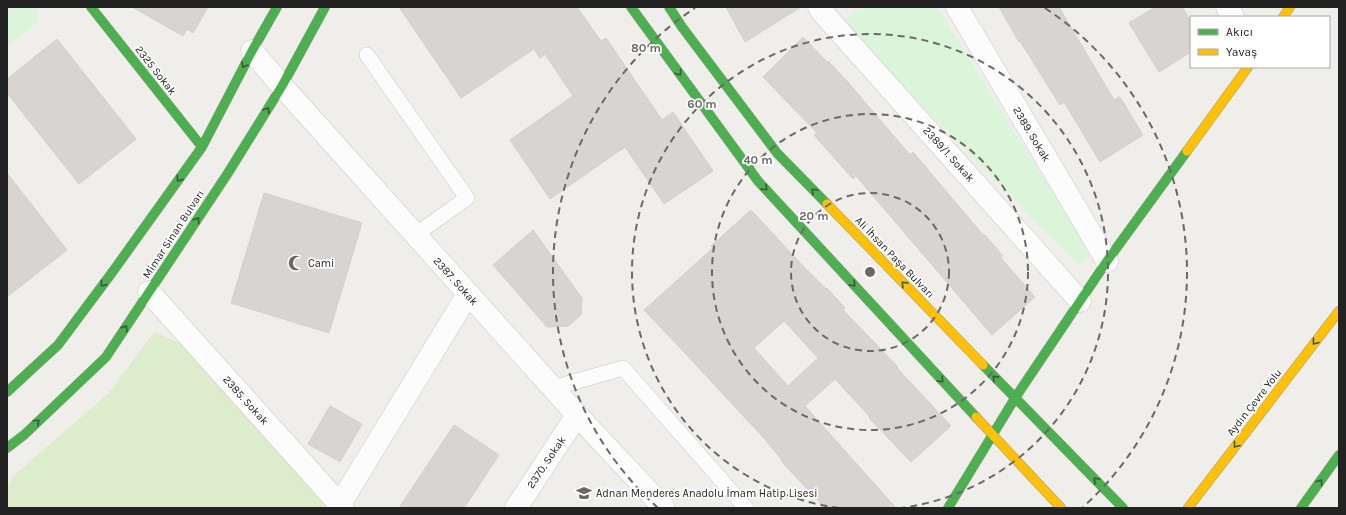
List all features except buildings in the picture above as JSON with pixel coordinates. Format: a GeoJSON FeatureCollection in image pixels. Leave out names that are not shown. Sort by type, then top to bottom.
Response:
{"type":"FeatureCollection","features":[{"type":"Feature","properties":{"kind":"main road","name":"2325 Sokak"},"geometry":{"type":"LineString","coordinates":[[91,7],[202,147]]}},
{"type":"Feature","properties":{"kind":"main road"},"geometry":{"type":"LineString","coordinates":[[7,392],[58,345],[202,147],[252,51],[277,7]]}},
{"type":"Feature","properties":{"kind":"main road","name":"Mimar Sinan Bulvarı"},"geometry":{"type":"LineString","coordinates":[[7,448],[24,435],[106,357],[223,180],[282,86],[325,7]]}},
{"type":"Feature","properties":{"kind":"main road"},"geometry":{"type":"LineString","coordinates":[[631,7],[758,181],[1061,508]]}},
{"type":"Feature","properties":{"kind":"main road","name":"Ali İhsan Paşa Bulvarı"},"geometry":{"type":"LineString","coordinates":[[669,7],[682,27],[777,153],[1123,508]]}},
{"type":"Feature","properties":{"kind":"main road"},"geometry":{"type":"LineString","coordinates":[[1284,16],[1290,7]]}},
{"type":"Feature","properties":{"kind":"main road"},"geometry":{"type":"LineString","coordinates":[[948,508],[1015,398],[1107,261],[1247,68]]}},
{"type":"Feature","properties":{"kind":"main road","name":"Aydın Çevre Yolu"},"geometry":{"type":"LineString","coordinates":[[1188,508],[1339,311]]}},
{"type":"Feature","properties":{"kind":"main road"},"geometry":{"type":"LineString","coordinates":[[1301,508],[1339,455]]}},
{"type":"Feature","properties":{"kind":"street","name":"2389. Sokak"},"geometry":{"type":"LineString","coordinates":[[957,7],[1107,261]]}},
{"type":"Feature","properties":{"kind":"street"},"geometry":{"type":"LineString","coordinates":[[1227,7],[1232,16]]}},
{"type":"Feature","properties":{"kind":"street","name":"2389/1. Sokak"},"geometry":{"type":"LineString","coordinates":[[825,9],[1080,301]]}},
{"type":"Feature","properties":{"kind":"street","name":"2387. Sokak"},"geometry":{"type":"LineString","coordinates":[[252,51],[577,415],[664,508]]}},
{"type":"Feature","properties":{"kind":"street","name":"2385. Sokak"},"geometry":{"type":"LineString","coordinates":[[149,292],[342,506]]}},
{"type":"Feature","properties":{"kind":"street"},"geometry":{"type":"LineString","coordinates":[[342,506],[468,294]]}},
{"type":"Feature","properties":{"kind":"street","name":"2370. Sokak"},"geometry":{"type":"LineString","coordinates":[[516,508],[577,415]]}},
{"type":"Feature","properties":{"kind":"lane"},"geometry":{"type":"LineString","coordinates":[[367,55],[467,198],[415,235]]}},
{"type":"Feature","properties":{"kind":"lane"},"geometry":{"type":"LineString","coordinates":[[553,388],[623,368],[746,508]]}},
{"type":"Feature","properties":{"kind":"green space"},"geometry":{"type":"Polygon","coordinates":[[[7,7],[37,7],[38,22],[7,46],[7,7]]]}},
{"type":"Feature","properties":{"kind":"green space"},"geometry":{"type":"Polygon","coordinates":[[[863,7],[937,7],[1091,255],[1079,266],[840,21],[863,7]]]}},
{"type":"Feature","properties":{"kind":"green space"},"geometry":{"type":"Polygon","coordinates":[[[154,332],[183,344],[332,508],[7,508],[7,488],[13,476],[109,393],[154,332]]]}},
{"type":"Feature","properties":{"kind":"traffic: fast"},"geometry":{"type":"LineString","coordinates":[[91,7],[202,147]]}},
{"type":"Feature","properties":{"kind":"traffic: fast"},"geometry":{"type":"LineString","coordinates":[[7,392],[58,345],[202,147],[252,51],[277,7]]}},
{"type":"Feature","properties":{"kind":"traffic: fast"},"geometry":{"type":"LineString","coordinates":[[7,448],[24,435],[106,357],[228,173],[282,86],[325,7]]}},
{"type":"Feature","properties":{"kind":"traffic: fast"},"geometry":{"type":"LineString","coordinates":[[631,7],[758,181],[976,417]]}},
{"type":"Feature","properties":{"kind":"traffic: fast"},"geometry":{"type":"LineString","coordinates":[[669,7],[682,27],[777,153],[827,204]]}},
{"type":"Feature","properties":{"kind":"traffic: fast"},"geometry":{"type":"LineString","coordinates":[[948,508],[1015,398],[1107,261],[1187,151]]}},
{"type":"Feature","properties":{"kind":"traffic: fast"},"geometry":{"type":"LineString","coordinates":[[983,365],[1123,508]]}},
{"type":"Feature","properties":{"kind":"traffic: fast"},"geometry":{"type":"LineString","coordinates":[[1301,508],[1339,455]]}},
{"type":"Feature","properties":{"kind":"traffic: slow"},"geometry":{"type":"LineString","coordinates":[[1284,16],[1290,7]]}},
{"type":"Feature","properties":{"kind":"traffic: slow"},"geometry":{"type":"LineString","coordinates":[[1187,151],[1247,68]]}},
{"type":"Feature","properties":{"kind":"traffic: slow"},"geometry":{"type":"LineString","coordinates":[[827,204],[983,365]]}},
{"type":"Feature","properties":{"kind":"traffic: slow"},"geometry":{"type":"LineString","coordinates":[[1188,508],[1339,311]]}},
{"type":"Feature","properties":{"kind":"traffic: slow"},"geometry":{"type":"LineString","coordinates":[[976,417],[1061,508]]}},
{"type":"Feature","properties":{"kind":"place","name":"Cami"},"geometry":{"type":"Point","coordinates":[296,263]}},
{"type":"Feature","properties":{"kind":"place","name":"Adnan Menderes Anadolu İmam Hatip Lisesi"},"geometry":{"type":"Point","coordinates":[584,493]}}]}
